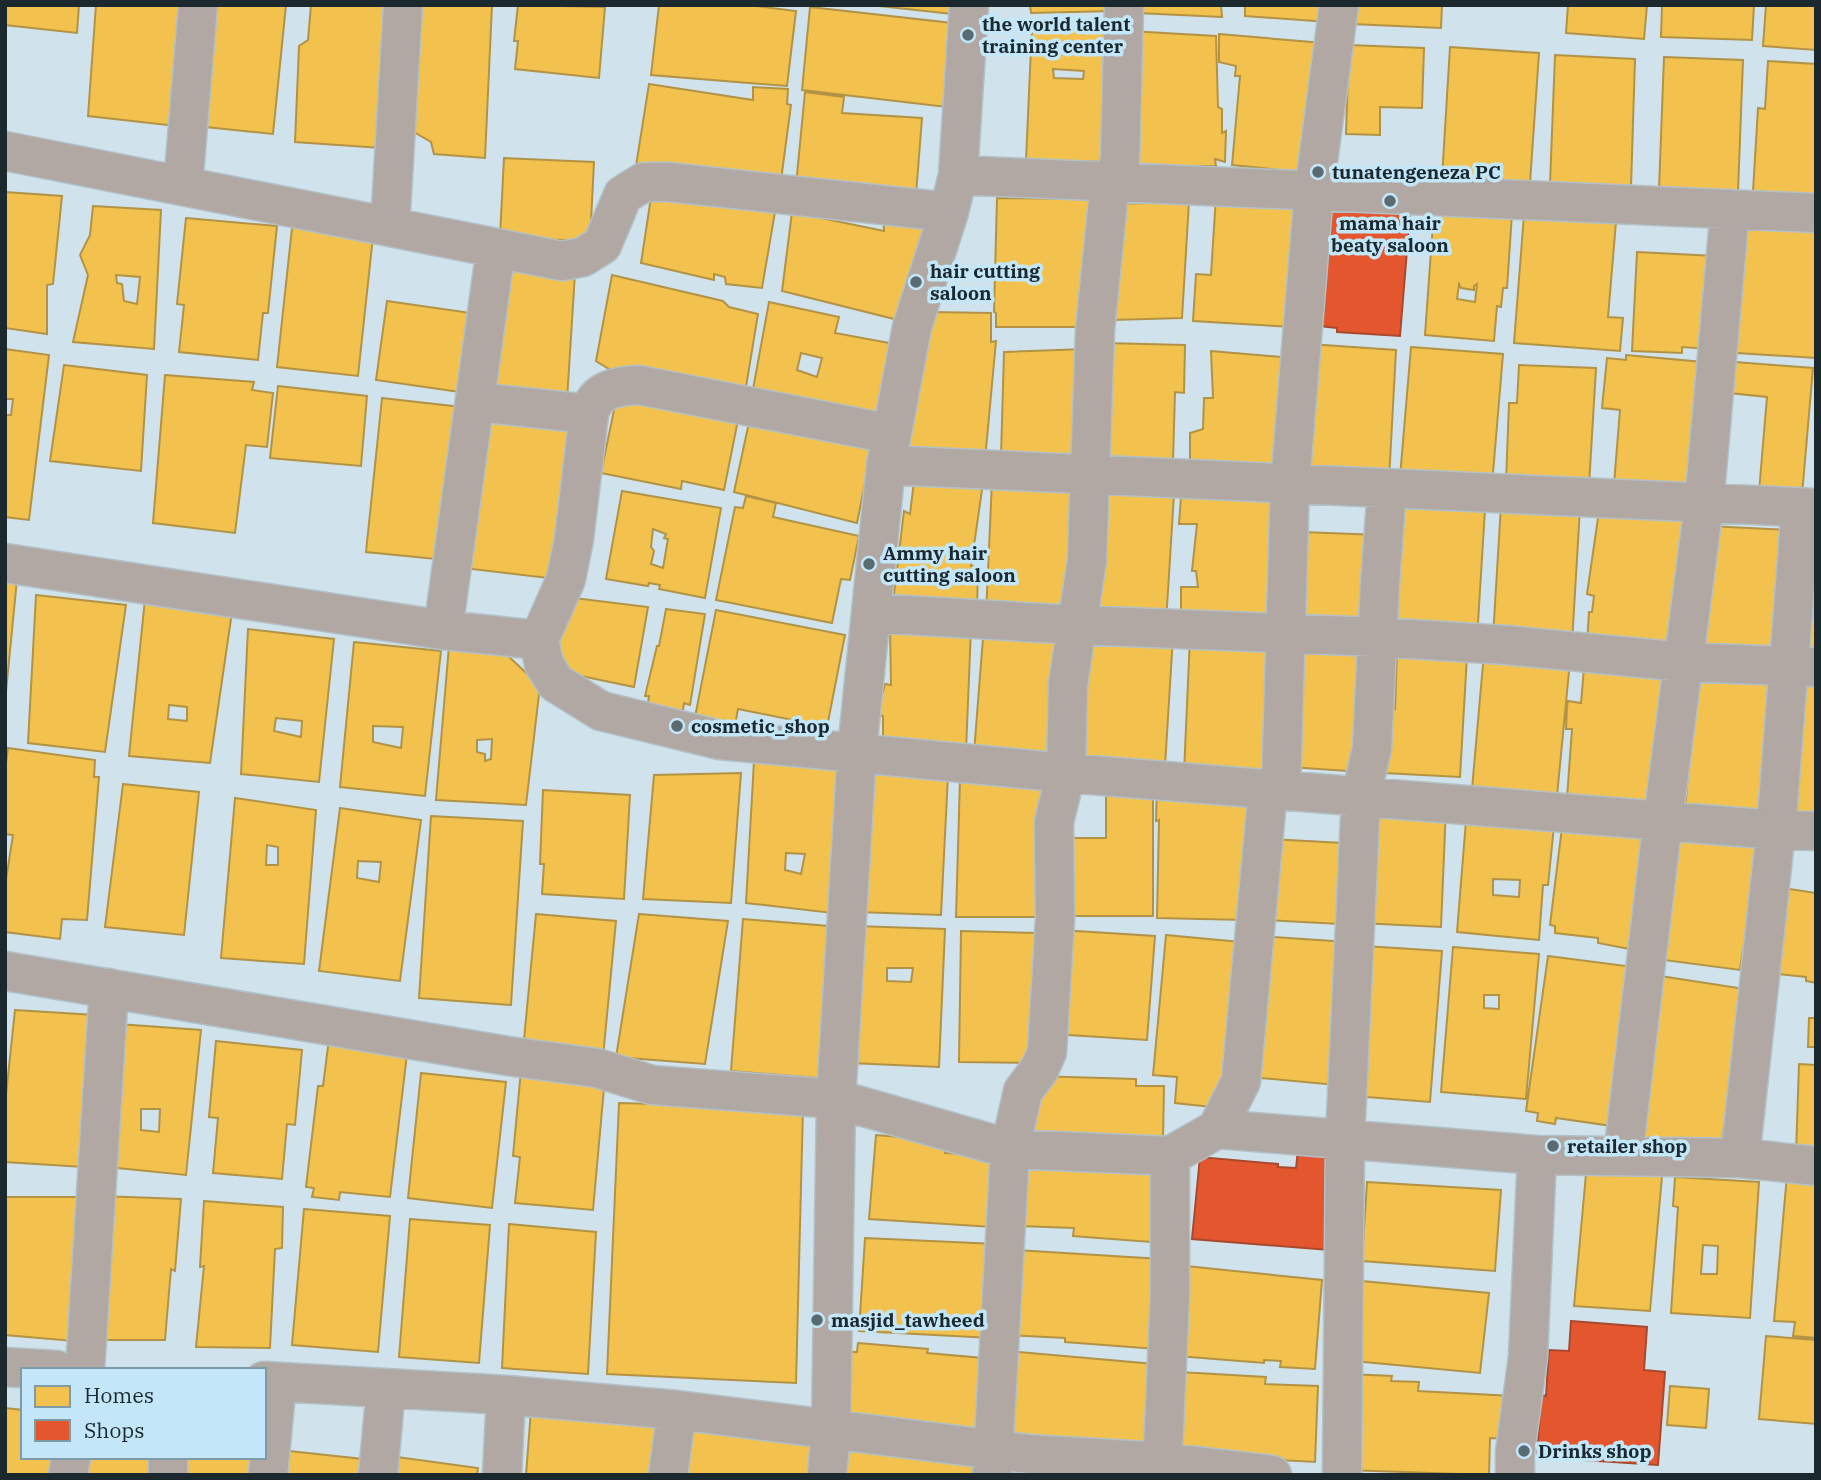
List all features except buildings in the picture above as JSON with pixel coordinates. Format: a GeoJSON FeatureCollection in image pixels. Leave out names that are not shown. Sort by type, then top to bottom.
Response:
{"type":"FeatureCollection","features":[{"type":"Feature","properties":{"kind":"street"},"geometry":{"type":"LineString","coordinates":[[183,186],[198,5]]}},
{"type":"Feature","properties":{"kind":"street"},"geometry":{"type":"LineString","coordinates":[[390,227],[403,5]]}},
{"type":"Feature","properties":{"kind":"street"},"geometry":{"type":"LineString","coordinates":[[827,1475],[831,1430],[836,1099],[856,751],[888,450],[912,327],[949,212],[958,175],[969,5]]}},
{"type":"Feature","properties":{"kind":"street"},"geometry":{"type":"LineString","coordinates":[[993,1462],[1010,1149],[1023,1091],[1039,1070],[1048,1052],[1055,919],[1054,822],[1066,773],[1068,684],[1087,560],[1096,330],[1110,182],[1120,163],[1124,5]]}},
{"type":"Feature","properties":{"kind":"street"},"geometry":{"type":"LineString","coordinates":[[5,971],[508,1056],[597,1068],[652,1085],[836,1099],[1010,1149],[1170,1156],[1217,1129],[1241,1081],[1274,789],[1286,634],[1290,484],[1314,191],[1339,5]]}},
{"type":"Feature","properties":{"kind":"street"},"geometry":{"type":"LineString","coordinates":[[5,151],[562,261],[583,257],[602,245],[623,195],[644,182],[668,182],[949,212]]}},
{"type":"Feature","properties":{"kind":"street"},"geometry":{"type":"LineString","coordinates":[[958,175],[1816,213]]}},
{"type":"Feature","properties":{"kind":"street"},"geometry":{"type":"LineString","coordinates":[[1623,1156],[1704,504],[1730,209]]}},
{"type":"Feature","properties":{"kind":"street"},"geometry":{"type":"LineString","coordinates":[[443,630],[496,248]]}},
{"type":"Feature","properties":{"kind":"street"},"geometry":{"type":"LineString","coordinates":[[1740,1158],[1776,830],[1803,667],[1808,508],[1090,475],[888,450],[639,385],[616,386],[604,391],[591,406],[566,579],[539,640],[544,664],[555,683],[601,712],[720,740],[1066,773],[1776,830],[1816,831]]}},
{"type":"Feature","properties":{"kind":"street"},"geometry":{"type":"LineString","coordinates":[[475,402],[589,414]]}},
{"type":"Feature","properties":{"kind":"street"},"geometry":{"type":"LineString","coordinates":[[1342,1475],[1345,1139],[1361,796],[1372,748],[1387,489]]}},
{"type":"Feature","properties":{"kind":"street"},"geometry":{"type":"LineString","coordinates":[[5,563],[443,630],[539,640]]}},
{"type":"Feature","properties":{"kind":"street"},"geometry":{"type":"LineString","coordinates":[[871,613],[1077,625],[1377,637],[1506,645],[1683,662],[1803,667]]}},
{"type":"Feature","properties":{"kind":"street"},"geometry":{"type":"LineString","coordinates":[[85,1368],[109,988]]}},
{"type":"Feature","properties":{"kind":"street"},"geometry":{"type":"LineString","coordinates":[[1217,1129],[1537,1155],[1740,1158],[1816,1166]]}},
{"type":"Feature","properties":{"kind":"street"},"geometry":{"type":"LineString","coordinates":[[1515,1475],[1515,1452],[1528,1357],[1537,1155]]}},
{"type":"Feature","properties":{"kind":"street"},"geometry":{"type":"LineString","coordinates":[[1162,1469],[1170,1293],[1170,1156]]}},
{"type":"Feature","properties":{"kind":"street"},"geometry":{"type":"LineString","coordinates":[[268,1475],[271,1381],[506,1395],[677,1410],[831,1430],[993,1462],[1029,1454],[1162,1469],[1272,1475]]}},
{"type":"Feature","properties":{"kind":"street"},"geometry":{"type":"LineString","coordinates":[[378,1475],[386,1388]]}},
{"type":"Feature","properties":{"kind":"street"},"geometry":{"type":"LineString","coordinates":[[502,1475],[506,1395]]}},
{"type":"Feature","properties":{"kind":"street"},"geometry":{"type":"LineString","coordinates":[[668,1475],[677,1410]]}},
{"type":"Feature","properties":{"kind":"place","name":"the world talent training center"},"geometry":{"type":"Point","coordinates":[968,35]}},
{"type":"Feature","properties":{"kind":"place","name":"tunatengeneza PC"},"geometry":{"type":"Point","coordinates":[1318,172]}},
{"type":"Feature","properties":{"kind":"place","name":"mama hair beaty saloon"},"geometry":{"type":"Point","coordinates":[1390,201]}},
{"type":"Feature","properties":{"kind":"place","name":"hair cutting saloon"},"geometry":{"type":"Point","coordinates":[916,282]}},
{"type":"Feature","properties":{"kind":"place","name":"Ammy hair cutting saloon"},"geometry":{"type":"Point","coordinates":[869,564]}},
{"type":"Feature","properties":{"kind":"place","name":"cosmetic_shop"},"geometry":{"type":"Point","coordinates":[677,726]}},
{"type":"Feature","properties":{"kind":"place","name":"retailer shop"},"geometry":{"type":"Point","coordinates":[1553,1146]}},
{"type":"Feature","properties":{"kind":"place","name":"masjid_tawheed"},"geometry":{"type":"Point","coordinates":[817,1320]}},
{"type":"Feature","properties":{"kind":"place","name":"Drinks shop"},"geometry":{"type":"Point","coordinates":[1524,1451]}}]}
